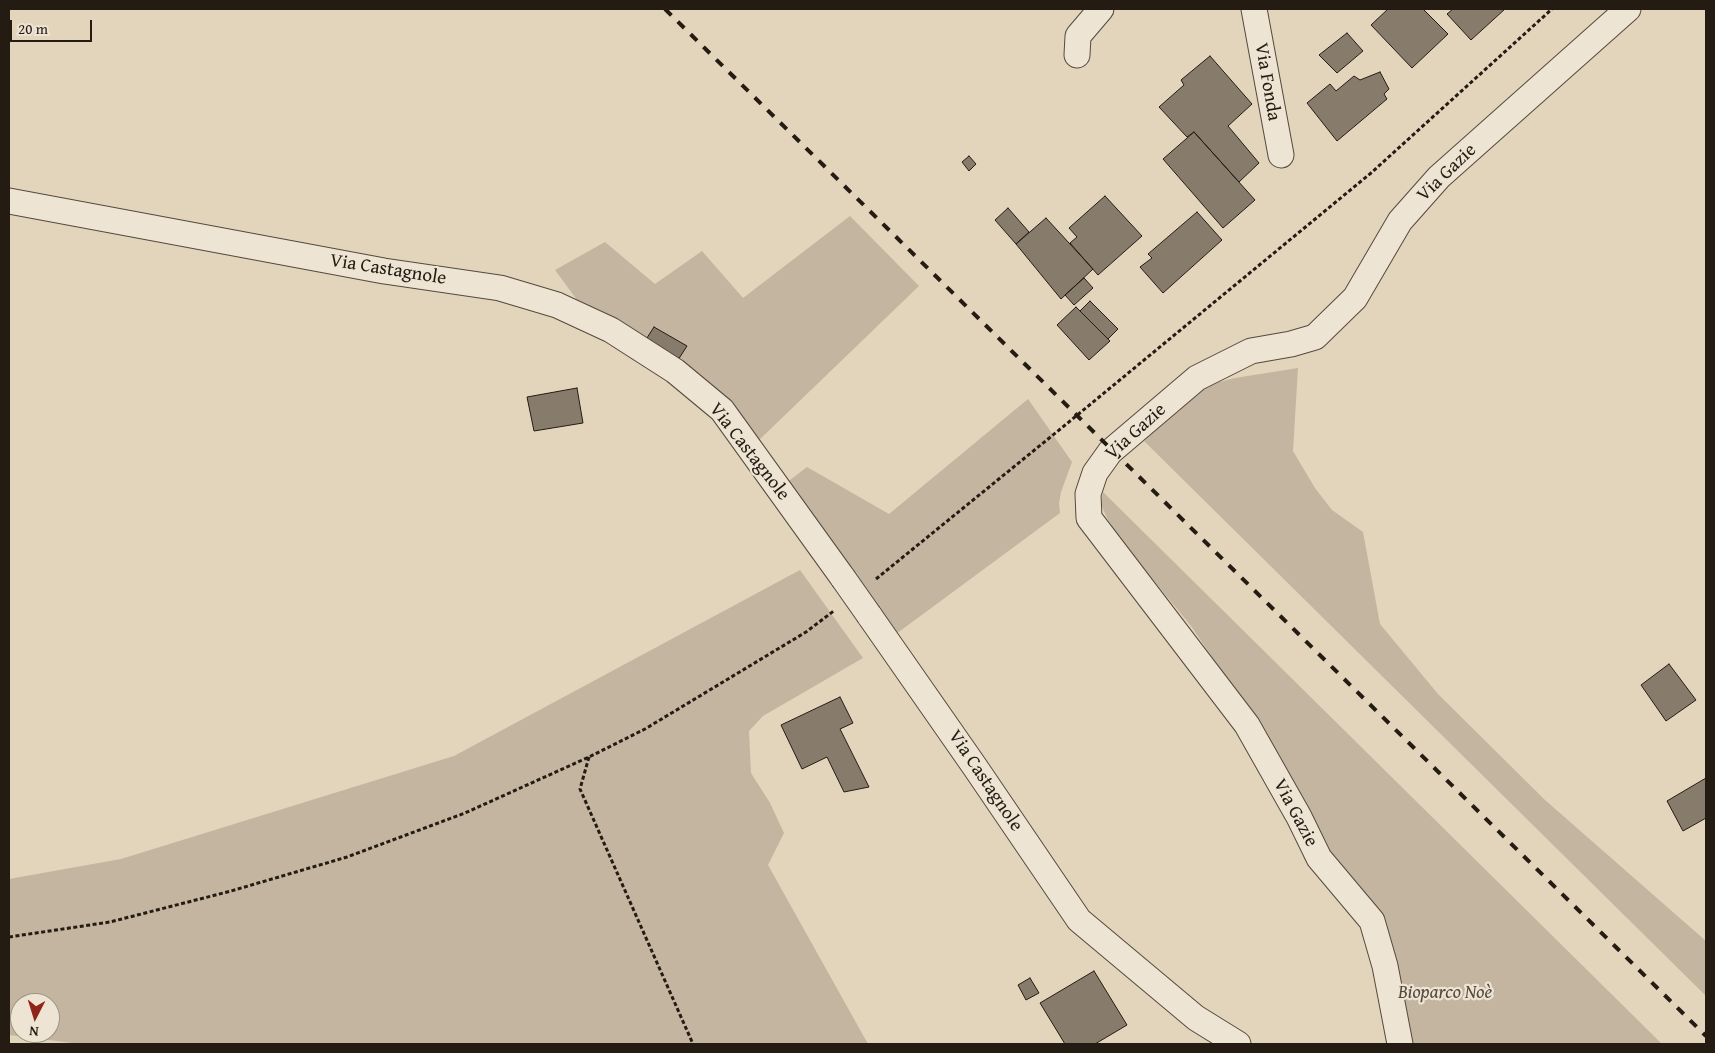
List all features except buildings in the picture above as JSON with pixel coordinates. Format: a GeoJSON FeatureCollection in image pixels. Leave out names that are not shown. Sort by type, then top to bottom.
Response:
{"type":"FeatureCollection","features":[{"type":"Feature","properties":{"kind":"street"},"geometry":{"type":"LineString","coordinates":[[1077,55],[1078,36],[1101,9]]}},
{"type":"Feature","properties":{"kind":"street","name":"Via Fonda"},"geometry":{"type":"LineString","coordinates":[[1254,9],[1281,155]]}},
{"type":"Feature","properties":{"kind":"street","name":"Via Gazie"},"geometry":{"type":"LineString","coordinates":[[1400,1044],[1385,966],[1372,922],[1319,858],[1247,726],[1089,518],[1088,494],[1095,472],[1110,452],[1197,378],[1251,352],[1315,337],[1355,298],[1400,221],[1439,177],[1628,9]]}},
{"type":"Feature","properties":{"kind":"street","name":"Via Castagnole"},"geometry":{"type":"LineString","coordinates":[[9,201],[384,272],[500,288],[566,309],[611,330],[675,371],[722,410],[869,615],[975,767],[1078,920],[1196,1018],[1238,1044]]}},
{"type":"Feature","properties":{"kind":"path"},"geometry":{"type":"LineString","coordinates":[[872,583],[1371,173],[1552,9]]}},
{"type":"Feature","properties":{"kind":"path"},"geometry":{"type":"LineString","coordinates":[[9,937],[110,922],[231,891],[348,857],[465,813],[589,757],[645,729],[806,632],[842,605]]}},
{"type":"Feature","properties":{"kind":"path"},"geometry":{"type":"LineString","coordinates":[[589,757],[580,789],[694,1044]]}},
{"type":"Feature","properties":{"kind":"green space"},"geometry":{"type":"Polygon","coordinates":[[[850,216],[919,286],[757,442],[680,362],[577,300],[555,270],[605,242],[655,284],[702,251],[743,298],[850,216]]]}},
{"type":"Feature","properties":{"kind":"green space"},"geometry":{"type":"Polygon","coordinates":[[[1298,368],[1293,451],[1315,488],[1332,510],[1363,532],[1380,624],[1438,694],[1545,800],[1706,941],[1706,996],[1144,441],[1176,409],[1211,384],[1235,378],[1298,368]]]}},
{"type":"Feature","properties":{"kind":"green space"},"geometry":{"type":"Polygon","coordinates":[[[1028,399],[1072,462],[1061,492],[1060,513],[896,634],[786,483],[807,467],[889,514],[1028,399]]]}},
{"type":"Feature","properties":{"kind":"green space","name":"Bioparco Noè"},"geometry":{"type":"Polygon","coordinates":[[[1103,492],[1662,1044],[1401,1044],[1385,947],[1328,855],[1259,727],[1191,626],[1122,542],[1107,518],[1101,504],[1103,492]]]}},
{"type":"Feature","properties":{"kind":"green space"},"geometry":{"type":"Polygon","coordinates":[[[800,570],[863,658],[763,716],[749,731],[751,773],[770,803],[784,833],[768,865],[868,1044],[80,1044],[60,1041],[60,993],[10,993],[9,1035],[9,879],[121,859],[454,756],[800,570]]]}},
{"type":"Feature","properties":{"kind":"railway"},"geometry":{"type":"LineString","coordinates":[[665,9],[1706,1036]]}}]}
